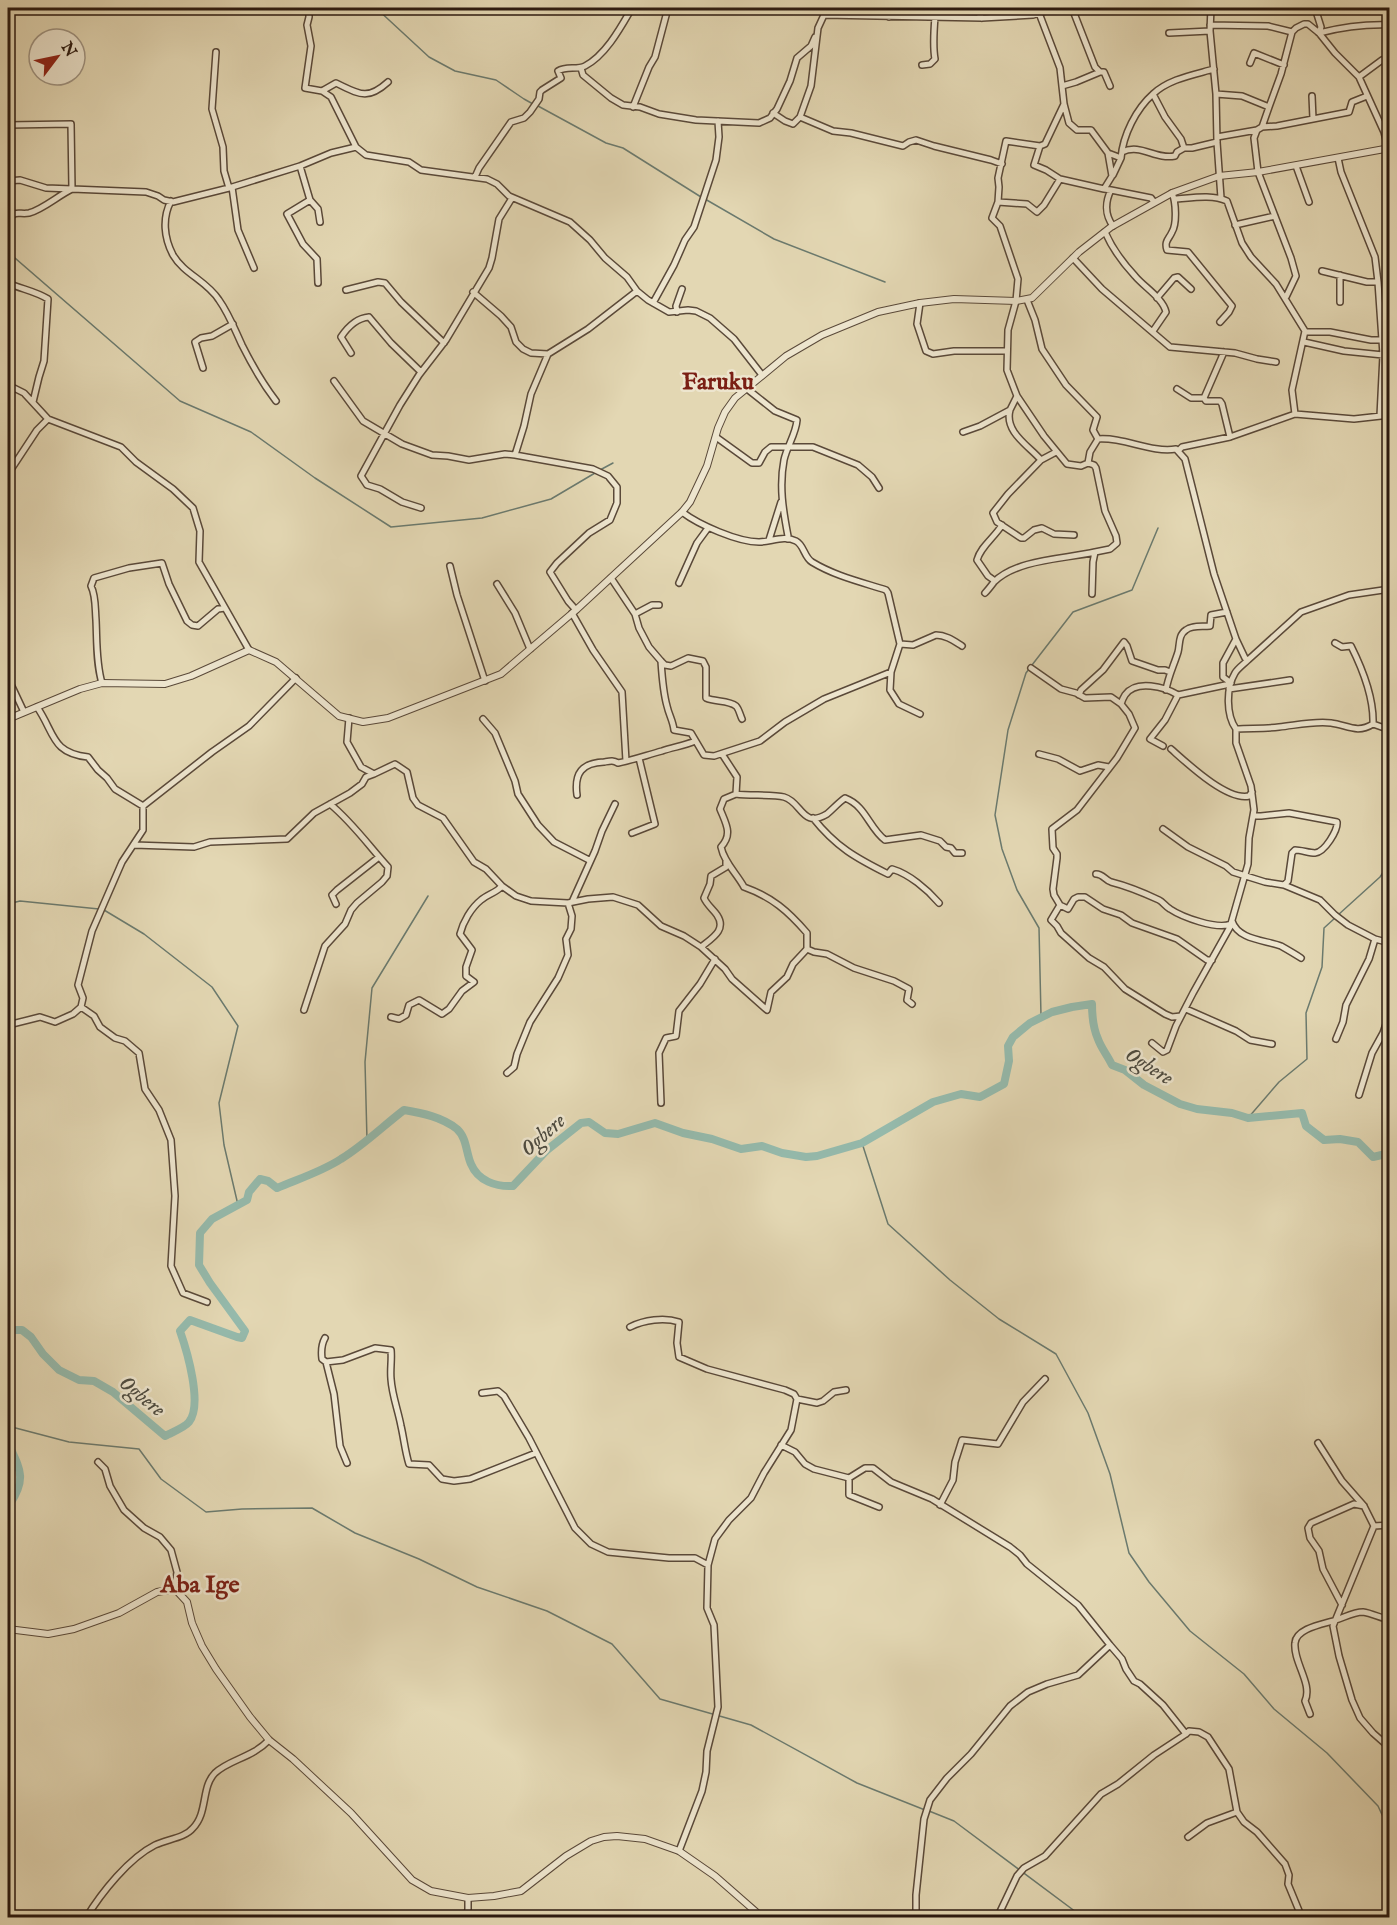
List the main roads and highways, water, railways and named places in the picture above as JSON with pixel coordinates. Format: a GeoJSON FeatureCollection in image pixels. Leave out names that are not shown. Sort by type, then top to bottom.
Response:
{"type":"FeatureCollection","features":[{"type":"Feature","properties":{"kind":"waterway"},"geometry":{"type":"LineString","coordinates":[[376,8],[429,57],[455,71],[496,80],[533,104]]}},
{"type":"Feature","properties":{"kind":"waterway"},"geometry":{"type":"LineString","coordinates":[[538,106],[606,143],[623,148],[701,197]]}},
{"type":"Feature","properties":{"kind":"waterway"},"geometry":{"type":"LineString","coordinates":[[705,199],[774,239],[885,282]]}},
{"type":"Feature","properties":{"kind":"waterway"},"geometry":{"type":"LineString","coordinates":[[8,252],[180,401],[251,432],[315,478],[391,527],[482,518],[551,499],[595,473]]}},
{"type":"Feature","properties":{"kind":"waterway"},"geometry":{"type":"LineString","coordinates":[[600,470],[613,463]]}},
{"type":"Feature","properties":{"kind":"waterway"},"geometry":{"type":"LineString","coordinates":[[1032,665],[1073,612],[1132,590],[1158,528]]}},
{"type":"Feature","properties":{"kind":"waterway"},"geometry":{"type":"LineString","coordinates":[[1029,669],[1008,730],[995,815],[1002,849],[1017,890],[1039,928],[1041,1016]]}},
{"type":"Feature","properties":{"kind":"waterway"},"geometry":{"type":"LineString","coordinates":[[1338,915],[1380,877],[1390,862]]}},
{"type":"Feature","properties":{"kind":"waterway"},"geometry":{"type":"LineString","coordinates":[[367,1140],[365,1062],[372,988],[428,896]]}},
{"type":"Feature","properties":{"kind":"waterway"},"geometry":{"type":"LineString","coordinates":[[8,904],[20,901],[99,909]]}},
{"type":"Feature","properties":{"kind":"waterway"},"geometry":{"type":"LineString","coordinates":[[104,910],[144,934],[212,987],[238,1026],[219,1103],[224,1145],[238,1205]]}},
{"type":"Feature","properties":{"kind":"waterway"},"geometry":{"type":"LineString","coordinates":[[1248,1118],[1279,1082],[1307,1059],[1306,1013],[1322,967],[1324,928],[1335,918]]}},
{"type":"Feature","properties":{"kind":"waterway","name":"Ogbere"},"geometry":{"type":"LineString","coordinates":[[8,1333],[13,1330],[22,1330],[31,1337],[43,1354],[59,1370],[79,1380],[94,1381],[113,1392],[165,1436],[189,1422],[193,1414],[192,1378],[180,1331],[190,1320],[237,1337],[242,1338],[245,1331],[199,1265],[200,1233],[212,1219],[247,1200],[249,1192],[260,1179],[268,1181],[277,1188],[326,1168],[358,1148],[404,1110],[425,1114],[457,1129],[463,1137],[474,1170],[488,1182],[500,1185],[513,1186],[547,1150],[581,1123],[589,1122],[605,1133],[618,1134],[655,1123],[741,1149],[762,1146],[782,1153],[806,1157],[817,1156],[862,1143],[933,1102],[961,1094],[980,1097],[1004,1084],[1009,1061],[1008,1046],[1013,1037],[1030,1023],[1052,1012],[1092,1004],[1096,1035],[1112,1065],[1125,1070],[1144,1085],[1180,1104],[1248,1118],[1302,1113],[1306,1126],[1324,1140],[1340,1139],[1358,1142],[1373,1157],[1386,1154],[1390,1149]]}},
{"type":"Feature","properties":{"kind":"waterway"},"geometry":{"type":"LineString","coordinates":[[862,1143],[888,1224],[950,1280],[999,1319],[1056,1354],[1088,1413],[1110,1474],[1129,1553],[1149,1582],[1190,1631],[1244,1674],[1274,1709],[1327,1753],[1378,1806],[1390,1832]]}},
{"type":"Feature","properties":{"kind":"waterway"},"geometry":{"type":"LineString","coordinates":[[8,1426],[69,1442],[139,1449],[161,1479],[206,1512],[312,1508],[355,1533],[419,1559],[477,1587],[547,1611],[612,1644],[660,1699],[751,1725],[857,1783],[925,1810]]}},
{"type":"Feature","properties":{"kind":"waterway","name":"Ogbere"},"geometry":{"type":"LineString","coordinates":[[8,1443],[20,1474],[19,1487],[8,1505]]}},
{"type":"Feature","properties":{"kind":"waterway"},"geometry":{"type":"LineString","coordinates":[[929,1811],[954,1821],[1084,1918]]}},
{"type":"Feature","properties":{"kind":"district","name":"Faruku"},"geometry":{"type":"Point","coordinates":[718,381]}},
{"type":"Feature","properties":{"kind":"district","name":"Aba Ige"},"geometry":{"type":"Point","coordinates":[200,1584]}}]}
